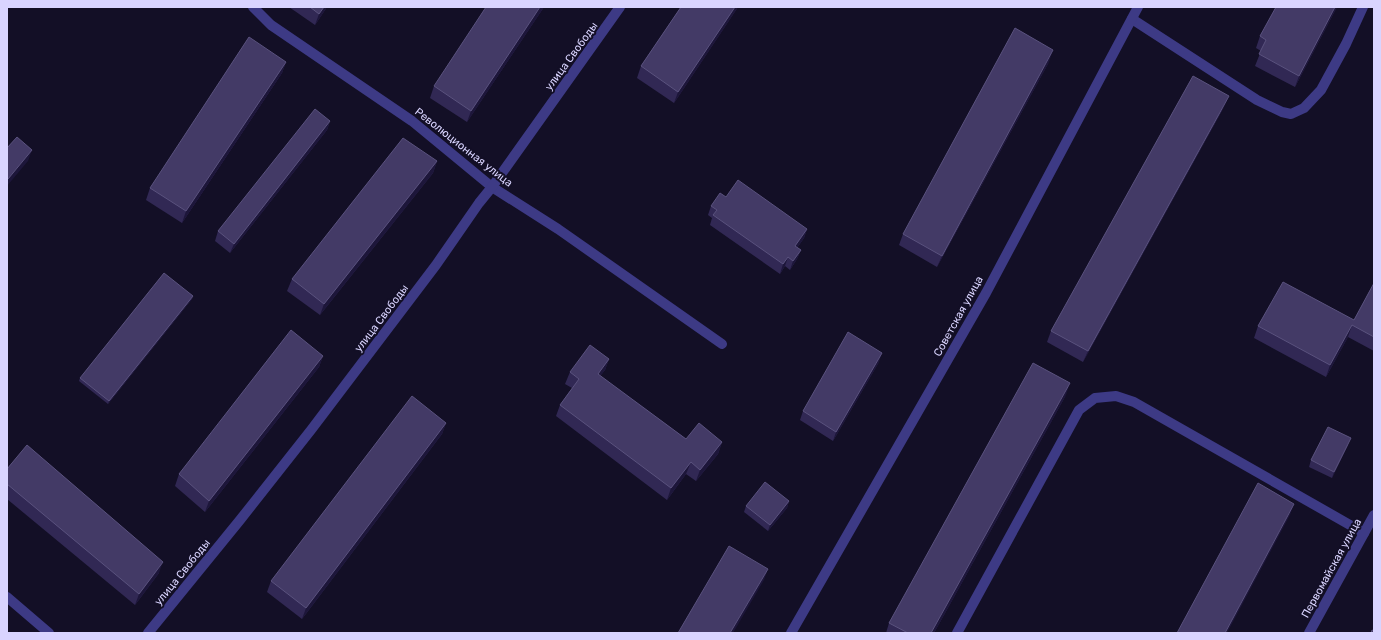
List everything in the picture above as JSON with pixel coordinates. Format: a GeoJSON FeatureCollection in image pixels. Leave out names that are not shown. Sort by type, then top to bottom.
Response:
{"type":"FeatureCollection","features":[{"type":"Feature","properties":{"kind":"street","name":"Революционная улица"},"geometry":{"type":"LineString","coordinates":[[253,7],[271,25],[412,121],[492,187],[558,229],[722,344]]}},
{"type":"Feature","properties":{"kind":"street","name":"улица Свободы"},"geometry":{"type":"LineString","coordinates":[[148,633],[316,424],[436,265],[620,7]]}},
{"type":"Feature","properties":{"kind":"street","name":"Советская улица"},"geometry":{"type":"LineString","coordinates":[[791,633],[986,293],[1138,7]]}},
{"type":"Feature","properties":{"kind":"street"},"geometry":{"type":"LineString","coordinates":[[1132,19],[1257,100],[1282,112],[1291,114],[1304,108],[1321,90],[1346,44],[1363,7]]}},
{"type":"Feature","properties":{"kind":"street"},"geometry":{"type":"LineString","coordinates":[[957,633],[1079,410],[1095,398],[1116,396],[1134,402],[1364,533]]}},
{"type":"Feature","properties":{"kind":"street","name":"Первомайская улица"},"geometry":{"type":"LineString","coordinates":[[1309,633],[1374,515]]}},
{"type":"Feature","properties":{"kind":"street"},"geometry":{"type":"LineString","coordinates":[[7,598],[49,633]]}},
{"type":"Feature","properties":{"kind":"building"},"geometry":{"type":"Polygon","coordinates":[[[310,7],[324,7],[319,14],[310,7]]]}},
{"type":"Feature","properties":{"kind":"building"},"geometry":{"type":"Polygon","coordinates":[[[486,7],[540,7],[471,111],[434,86],[486,7]]]}},
{"type":"Feature","properties":{"kind":"building"},"geometry":{"type":"Polygon","coordinates":[[[681,7],[735,7],[678,92],[641,66],[681,7]]]}},
{"type":"Feature","properties":{"kind":"building"},"geometry":{"type":"Polygon","coordinates":[[[1276,7],[1335,7],[1299,76],[1259,54],[1266,40],[1260,36],[1276,7]]]}},
{"type":"Feature","properties":{"kind":"building"},"geometry":{"type":"Polygon","coordinates":[[[1015,28],[1053,50],[942,256],[903,234],[1015,28]]]}},
{"type":"Feature","properties":{"kind":"building"},"geometry":{"type":"Polygon","coordinates":[[[249,37],[286,62],[186,211],[150,188],[249,37]]]}},
{"type":"Feature","properties":{"kind":"building"},"geometry":{"type":"Polygon","coordinates":[[[1193,76],[1229,96],[1088,351],[1051,331],[1193,76]]]}},
{"type":"Feature","properties":{"kind":"building"},"geometry":{"type":"Polygon","coordinates":[[[315,109],[330,121],[234,244],[218,231],[315,109]]]}},
{"type":"Feature","properties":{"kind":"building"},"geometry":{"type":"Polygon","coordinates":[[[17,137],[32,150],[8,179],[7,148],[17,137]]]}},
{"type":"Feature","properties":{"kind":"building"},"geometry":{"type":"Polygon","coordinates":[[[403,138],[437,161],[324,304],[292,279],[403,138]]]}},
{"type":"Feature","properties":{"kind":"building"},"geometry":{"type":"Polygon","coordinates":[[[738,180],[807,229],[795,246],[801,250],[793,261],[788,257],[783,264],[713,215],[717,210],[711,206],[720,193],[726,197],[738,180]]]}},
{"type":"Feature","properties":{"kind":"building"},"geometry":{"type":"Polygon","coordinates":[[[164,273],[193,296],[109,401],[80,378],[164,273]]]}},
{"type":"Feature","properties":{"kind":"building"},"geometry":{"type":"Polygon","coordinates":[[[1283,282],[1354,320],[1374,283],[1374,337],[1352,325],[1330,365],[1258,326],[1283,282]]]}},
{"type":"Feature","properties":{"kind":"building"},"geometry":{"type":"Polygon","coordinates":[[[291,330],[323,356],[209,501],[179,474],[291,330]]]}},
{"type":"Feature","properties":{"kind":"building"},"geometry":{"type":"Polygon","coordinates":[[[848,332],[882,353],[836,432],[803,411],[848,332]]]}},
{"type":"Feature","properties":{"kind":"building"},"geometry":{"type":"Polygon","coordinates":[[[590,345],[609,359],[598,374],[686,439],[699,423],[722,442],[700,470],[691,462],[671,488],[560,405],[579,379],[570,372],[590,345]]]}},
{"type":"Feature","properties":{"kind":"building"},"geometry":{"type":"Polygon","coordinates":[[[1033,363],[1070,383],[931,633],[908,633],[889,623],[1033,363]]]}},
{"type":"Feature","properties":{"kind":"building"},"geometry":{"type":"Polygon","coordinates":[[[412,396],[446,423],[306,608],[271,581],[412,396]]]}},
{"type":"Feature","properties":{"kind":"building"},"geometry":{"type":"Polygon","coordinates":[[[1328,427],[1351,438],[1334,472],[1311,460],[1328,427]]]}},
{"type":"Feature","properties":{"kind":"building"},"geometry":{"type":"Polygon","coordinates":[[[27,445],[163,562],[139,594],[7,484],[7,469],[27,445]]]}},
{"type":"Feature","properties":{"kind":"building"},"geometry":{"type":"Polygon","coordinates":[[[765,482],[789,501],[770,525],[746,506],[765,482]]]}},
{"type":"Feature","properties":{"kind":"building"},"geometry":{"type":"Polygon","coordinates":[[[1258,483],[1294,504],[1225,633],[1177,633],[1258,483]]]}},
{"type":"Feature","properties":{"kind":"building"},"geometry":{"type":"Polygon","coordinates":[[[729,546],[768,569],[730,633],[678,633],[729,546]]]}}]}
